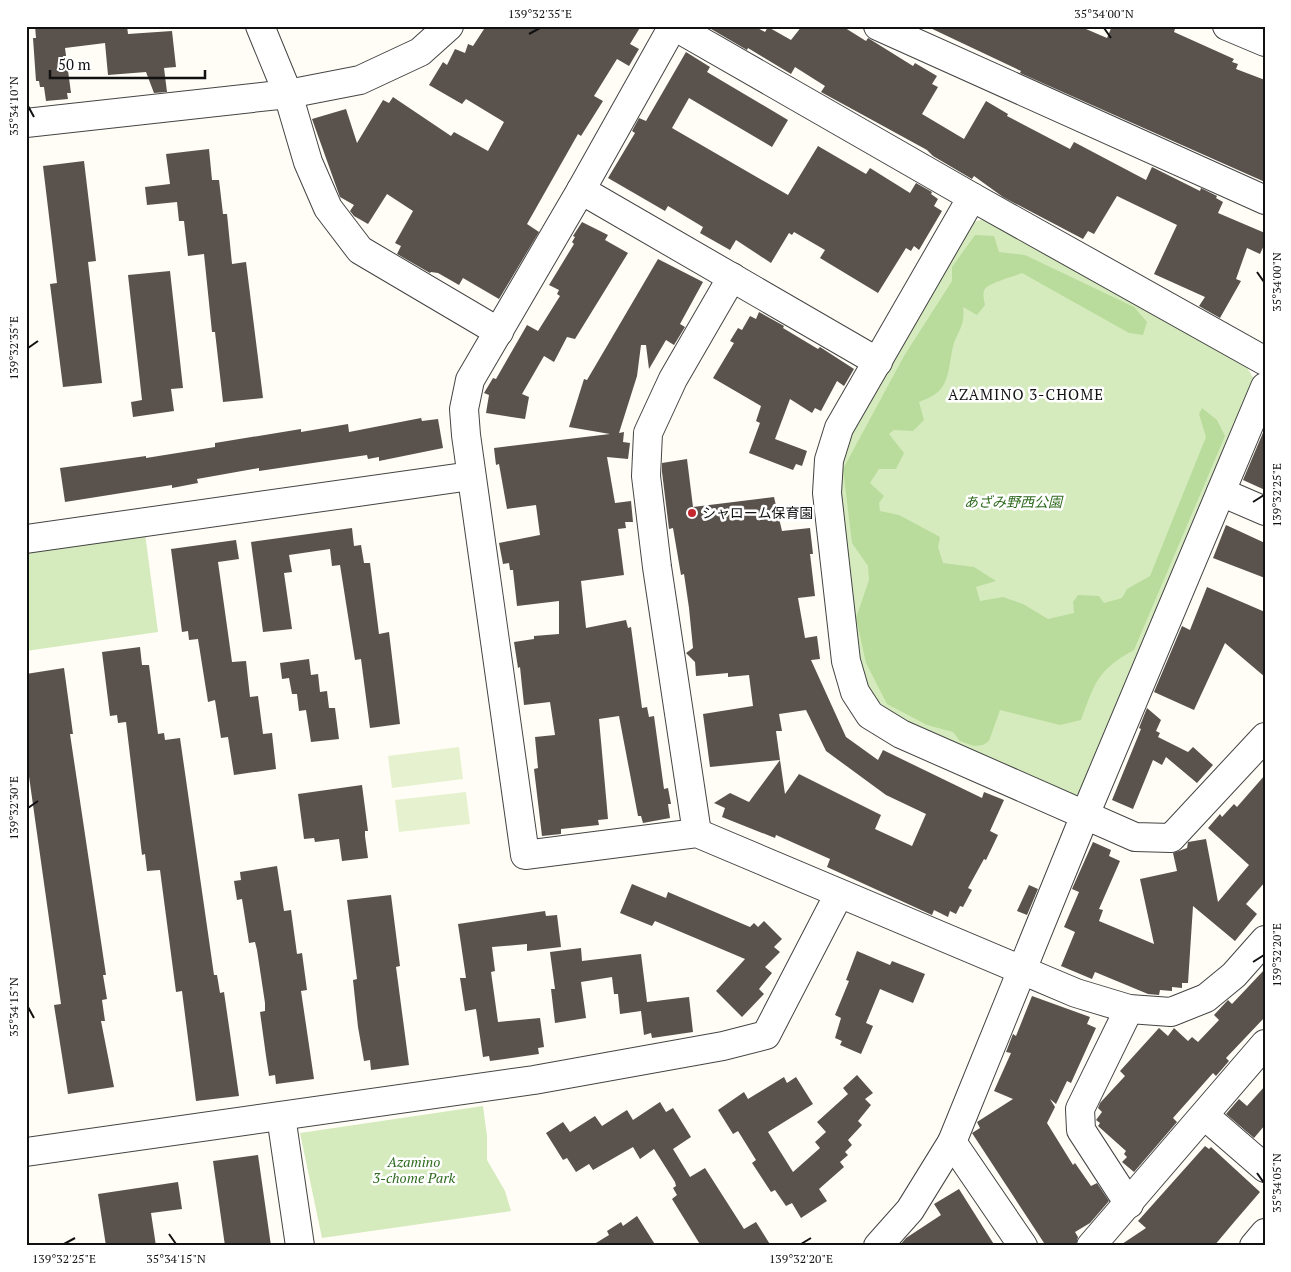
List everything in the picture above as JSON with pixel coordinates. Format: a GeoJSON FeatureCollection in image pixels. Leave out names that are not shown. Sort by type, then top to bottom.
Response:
{"type":"FeatureCollection","features":[{"type":"Feature","properties":{"kind":"street"},"geometry":{"type":"LineString","coordinates":[[260,26],[288,94],[308,162],[328,208],[360,250],[499,332]]}},
{"type":"Feature","properties":{"kind":"street"},"geometry":{"type":"LineString","coordinates":[[26,123],[288,94],[360,80],[420,52],[449,26]]}},
{"type":"Feature","properties":{"kind":"street"},"geometry":{"type":"LineString","coordinates":[[1265,361],[972,197],[673,26],[581,190],[470,380],[464,409],[471,476],[524,855],[697,833],[1076,993],[1130,1009],[1171,1012],[1206,998],[1234,975],[1265,940]]}},
{"type":"Feature","properties":{"kind":"street"},"geometry":{"type":"LineString","coordinates":[[878,26],[1265,200]]}},
{"type":"Feature","properties":{"kind":"street"},"geometry":{"type":"LineString","coordinates":[[1227,26],[1265,42]]}},
{"type":"Feature","properties":{"kind":"street"},"geometry":{"type":"LineString","coordinates":[[581,190],[878,362]]}},
{"type":"Feature","properties":{"kind":"street"},"geometry":{"type":"LineString","coordinates":[[972,197],[839,428],[829,460],[826,493],[846,661],[855,692],[870,715],[901,734],[994,777],[1135,837],[1171,838],[1265,737]]}},
{"type":"Feature","properties":{"kind":"street"},"geometry":{"type":"LineString","coordinates":[[697,833],[646,476],[648,433],[673,379],[732,277]]}},
{"type":"Feature","properties":{"kind":"street"},"geometry":{"type":"LineString","coordinates":[[878,1246],[910,1210],[952,1142],[1085,815],[1265,388]]}},
{"type":"Feature","properties":{"kind":"street"},"geometry":{"type":"LineString","coordinates":[[26,539],[471,476]]}},
{"type":"Feature","properties":{"kind":"street"},"geometry":{"type":"LineString","coordinates":[[1221,492],[1265,511]]}},
{"type":"Feature","properties":{"kind":"street"},"geometry":{"type":"LineString","coordinates":[[26,1152],[534,1080],[723,1046],[766,1035],[839,894]]}},
{"type":"Feature","properties":{"kind":"street"},"geometry":{"type":"LineString","coordinates":[[1129,1204],[1081,1130],[1079,1120],[1080,1109],[1130,1009]]}},
{"type":"Feature","properties":{"kind":"street"},"geometry":{"type":"LineString","coordinates":[[1091,1246],[1205,1116],[1265,1044]]}},
{"type":"Feature","properties":{"kind":"street"},"geometry":{"type":"LineString","coordinates":[[281,1116],[300,1246]]}},
{"type":"Feature","properties":{"kind":"street"},"geometry":{"type":"LineString","coordinates":[[1205,1116],[1265,1168]]}},
{"type":"Feature","properties":{"kind":"street"},"geometry":{"type":"LineString","coordinates":[[952,1142],[1023,1246]]}},
{"type":"Feature","properties":{"kind":"street"},"geometry":{"type":"LineString","coordinates":[[1254,1246],[1265,1233]]}},
{"type":"Feature","properties":{"kind":"green space","name":"あざみ野西公園"},"geometry":{"type":"Polygon","coordinates":[[[983,219],[1246,366],[1254,379],[1086,788],[1073,797],[902,721],[885,708],[874,696],[859,662],[835,498],[847,439],[971,223],[983,219]]]}},
{"type":"Feature","properties":{"kind":"green space"},"geometry":{"type":"Polygon","coordinates":[[[975,235],[994,236],[999,252],[1025,255],[1134,307],[1147,322],[1143,335],[1129,333],[1022,273],[987,287],[984,292],[985,305],[977,315],[963,307],[962,325],[953,345],[947,377],[941,389],[936,394],[919,402],[924,420],[913,431],[894,430],[889,434],[904,453],[896,469],[879,469],[870,483],[884,496],[879,503],[880,511],[899,515],[940,537],[938,547],[943,563],[974,567],[996,581],[976,587],[980,601],[1003,597],[1023,604],[1048,619],[1074,613],[1073,602],[1078,595],[1099,596],[1104,603],[1122,598],[1127,589],[1150,576],[1206,437],[1199,414],[1202,408],[1217,420],[1225,436],[1134,650],[1112,664],[1105,671],[1094,687],[1081,720],[1060,725],[1000,710],[989,741],[983,745],[974,746],[960,741],[953,732],[927,725],[887,704],[866,663],[856,618],[869,580],[868,566],[852,543],[843,469],[904,356],[952,281],[952,267],[975,235]]]}},
{"type":"Feature","properties":{"kind":"green space"},"geometry":{"type":"Polygon","coordinates":[[[145,533],[158,632],[26,651],[26,549],[145,533]]]}},
{"type":"Feature","properties":{"kind":"green space"},"geometry":{"type":"Polygon","coordinates":[[[459,747],[463,779],[392,788],[388,756],[459,747]]]}},
{"type":"Feature","properties":{"kind":"green space"},"geometry":{"type":"Polygon","coordinates":[[[466,792],[470,824],[399,832],[395,800],[466,792]]]}},
{"type":"Feature","properties":{"kind":"green space","name":"Azamino 3-chome Park"},"geometry":{"type":"Polygon","coordinates":[[[483,1106],[487,1136],[487,1160],[505,1191],[511,1211],[322,1238],[300,1133],[483,1106]]]}},
{"type":"Feature","properties":{"kind":"building"},"geometry":{"type":"Polygon","coordinates":[[[35,26],[127,26],[128,34],[172,31],[176,67],[164,68],[167,92],[154,93],[146,72],[108,75],[105,43],[65,48],[71,93],[67,93],[68,99],[46,101],[44,87],[40,87],[39,81],[36,81],[33,38],[36,38],[35,26]]]}},
{"type":"Feature","properties":{"kind":"building"},"geometry":{"type":"Polygon","coordinates":[[[486,26],[641,26],[630,44],[639,49],[629,66],[617,59],[594,96],[603,101],[581,136],[578,134],[527,224],[539,232],[499,299],[463,278],[459,285],[438,273],[430,273],[397,254],[401,246],[395,243],[413,211],[387,194],[368,224],[354,216],[350,211],[354,205],[340,197],[312,119],[346,109],[357,143],[383,100],[389,103],[393,97],[451,136],[454,132],[488,151],[504,122],[466,99],[462,104],[429,85],[443,62],[447,65],[455,49],[465,53],[468,44],[473,46],[486,26]]]}},
{"type":"Feature","properties":{"kind":"building"},"geometry":{"type":"Polygon","coordinates":[[[706,26],[754,26],[765,32],[768,27],[791,40],[802,26],[842,26],[866,41],[868,38],[913,66],[915,63],[937,76],[932,84],[938,87],[922,114],[964,139],[986,101],[1008,114],[1007,116],[1070,149],[1074,142],[1146,180],[1152,167],[1200,191],[1201,188],[1217,196],[1216,198],[1223,202],[1218,213],[1265,233],[1265,243],[1260,254],[1247,248],[1236,279],[1241,281],[1220,318],[1199,306],[1205,297],[1154,274],[1177,225],[1117,196],[1094,234],[1088,231],[1083,239],[1003,197],[974,176],[972,179],[933,156],[927,150],[821,92],[825,86],[795,67],[791,74],[706,26]]]}},
{"type":"Feature","properties":{"kind":"building"},"geometry":{"type":"Polygon","coordinates":[[[926,26],[1079,26],[1107,38],[1112,26],[1176,26],[1174,32],[1234,59],[1232,62],[1238,64],[1236,69],[1265,80],[1265,182],[1020,73],[1021,71],[926,26]]]}},
{"type":"Feature","properties":{"kind":"building"},"geometry":{"type":"Polygon","coordinates":[[[686,52],[710,67],[707,72],[788,120],[772,147],[689,98],[672,128],[788,195],[818,146],[866,174],[870,168],[910,193],[916,183],[932,192],[931,194],[938,199],[934,206],[942,211],[919,250],[914,246],[911,251],[906,248],[878,293],[820,258],[825,250],[794,232],[792,235],[789,233],[771,263],[736,240],[730,250],[700,233],[703,227],[668,206],[665,211],[608,178],[635,133],[632,131],[639,118],[646,121],[686,52]]]}},
{"type":"Feature","properties":{"kind":"building"},"geometry":{"type":"Polygon","coordinates":[[[209,149],[212,180],[219,180],[223,214],[227,214],[232,264],[246,262],[263,398],[223,402],[215,332],[212,332],[204,254],[188,256],[184,221],[179,221],[177,202],[147,205],[145,187],[170,184],[166,154],[209,149]]]}},
{"type":"Feature","properties":{"kind":"building"},"geometry":{"type":"Polygon","coordinates":[[[84,161],[96,261],[88,262],[102,383],[63,387],[50,284],[57,283],[43,166],[84,161]]]}},
{"type":"Feature","properties":{"kind":"building"},"geometry":{"type":"Polygon","coordinates":[[[582,222],[608,235],[605,240],[628,253],[575,339],[567,337],[554,362],[544,356],[522,394],[529,397],[525,419],[486,413],[489,395],[484,393],[493,378],[496,379],[527,325],[538,331],[560,296],[557,294],[559,290],[549,285],[574,244],[572,242],[575,237],[573,236],[582,222]]]}},
{"type":"Feature","properties":{"kind":"building"},"geometry":{"type":"Polygon","coordinates":[[[658,259],[703,282],[680,324],[685,327],[674,345],[666,340],[649,369],[646,345],[641,345],[637,376],[619,433],[624,432],[623,442],[630,443],[628,459],[607,457],[615,503],[631,501],[633,522],[625,522],[626,528],[618,529],[624,575],[581,581],[586,628],[626,620],[628,628],[631,627],[642,708],[647,707],[649,717],[654,716],[664,789],[668,788],[671,804],[668,804],[670,818],[643,823],[641,816],[638,816],[619,716],[599,719],[608,819],[598,820],[599,825],[561,829],[561,834],[542,836],[534,769],[538,768],[535,737],[555,735],[550,702],[524,705],[520,667],[518,668],[514,642],[534,639],[534,636],[559,634],[559,601],[517,606],[513,570],[510,570],[509,563],[503,564],[499,543],[540,535],[536,505],[507,509],[499,464],[496,465],[494,448],[610,434],[569,427],[584,379],[587,380],[658,259]]]}},
{"type":"Feature","properties":{"kind":"building"},"geometry":{"type":"Polygon","coordinates":[[[170,271],[183,388],[171,389],[174,411],[133,417],[131,402],[142,400],[128,275],[170,271]]]}},
{"type":"Feature","properties":{"kind":"building"},"geometry":{"type":"Polygon","coordinates":[[[759,312],[854,369],[844,386],[837,381],[821,411],[815,408],[812,413],[790,399],[775,439],[807,451],[802,466],[796,464],[793,470],[749,453],[760,423],[756,421],[761,406],[713,378],[734,343],[730,341],[738,328],[742,330],[750,316],[756,319],[759,312]]]}},
{"type":"Feature","properties":{"kind":"building"},"geometry":{"type":"Polygon","coordinates":[[[421,418],[422,421],[438,419],[443,448],[379,461],[379,457],[368,459],[367,455],[259,471],[259,468],[197,479],[198,483],[172,488],[172,485],[65,502],[60,468],[146,456],[146,458],[215,447],[215,443],[301,429],[301,432],[348,424],[349,432],[421,418]]]}},
{"type":"Feature","properties":{"kind":"building"},"geometry":{"type":"Polygon","coordinates":[[[1265,428],[1265,490],[1243,480],[1265,428]]]}},
{"type":"Feature","properties":{"kind":"building"},"geometry":{"type":"Polygon","coordinates":[[[687,459],[693,507],[774,497],[782,531],[810,528],[813,554],[810,554],[815,596],[798,598],[805,638],[817,636],[820,659],[811,660],[846,737],[878,760],[883,750],[982,798],[984,792],[1004,800],[990,831],[998,835],[986,860],[984,859],[968,888],[972,890],[963,907],[960,906],[956,914],[950,911],[948,917],[934,910],[932,915],[827,867],[830,859],[776,835],[775,838],[722,817],[725,808],[714,803],[730,793],[749,802],[780,760],[710,767],[703,714],[753,706],[749,675],[728,677],[728,673],[696,676],[695,662],[686,653],[693,648],[689,608],[684,574],[681,575],[673,528],[669,529],[662,463],[687,459]],[[806,710],[779,714],[782,731],[776,731],[785,794],[799,774],[881,815],[875,829],[912,846],[926,814],[886,795],[826,751],[806,710]]]}},
{"type":"Feature","properties":{"kind":"building"},"geometry":{"type":"Polygon","coordinates":[[[1226,525],[1265,543],[1265,578],[1213,558],[1226,525]]]}},
{"type":"Feature","properties":{"kind":"building"},"geometry":{"type":"Polygon","coordinates":[[[352,528],[354,546],[361,545],[364,563],[370,563],[379,634],[389,632],[400,724],[370,728],[361,659],[355,660],[340,565],[332,566],[330,549],[289,555],[292,572],[284,573],[292,629],[263,632],[251,542],[352,528]]]}},
{"type":"Feature","properties":{"kind":"building"},"geometry":{"type":"Polygon","coordinates":[[[236,540],[239,559],[218,562],[232,662],[246,661],[250,697],[258,696],[263,734],[272,733],[276,769],[234,775],[228,737],[221,738],[215,700],[208,702],[198,639],[189,640],[188,631],[182,632],[171,549],[236,540]]]}},
{"type":"Feature","properties":{"kind":"building"},"geometry":{"type":"Polygon","coordinates":[[[1207,587],[1265,612],[1265,677],[1225,643],[1194,710],[1154,692],[1182,626],[1190,630],[1207,587]]]}},
{"type":"Feature","properties":{"kind":"building"},"geometry":{"type":"Polygon","coordinates":[[[140,647],[142,665],[149,665],[158,734],[164,733],[165,740],[180,738],[214,975],[217,975],[220,993],[224,992],[239,1096],[196,1101],[182,991],[176,992],[160,870],[147,871],[145,854],[142,855],[126,722],[118,723],[117,715],[110,716],[102,652],[140,647]]]}},
{"type":"Feature","properties":{"kind":"building"},"geometry":{"type":"Polygon","coordinates":[[[309,659],[311,675],[318,674],[320,692],[327,691],[329,708],[335,708],[339,739],[311,742],[306,710],[299,711],[297,694],[292,694],[289,678],[282,679],[280,663],[309,659]]]}},
{"type":"Feature","properties":{"kind":"building"},"geometry":{"type":"Polygon","coordinates":[[[64,668],[73,734],[70,734],[106,975],[103,975],[107,999],[102,1000],[105,1021],[101,1021],[114,1087],[68,1094],[54,1005],[61,1004],[26,755],[29,754],[26,735],[26,674],[64,668]]]}},
{"type":"Feature","properties":{"kind":"building"},"geometry":{"type":"Polygon","coordinates":[[[1147,708],[1161,720],[1156,731],[1160,733],[1158,737],[1188,752],[1193,747],[1213,765],[1197,783],[1166,757],[1162,765],[1153,760],[1133,809],[1112,800],[1141,729],[1139,728],[1147,708]]]}},
{"type":"Feature","properties":{"kind":"building"},"geometry":{"type":"Polygon","coordinates":[[[1265,775],[1265,882],[1246,904],[1257,914],[1235,941],[1193,906],[1188,983],[1182,983],[1182,988],[1172,987],[1172,991],[1160,990],[1159,995],[1148,994],[1095,972],[1092,979],[1061,966],[1075,932],[1064,927],[1079,892],[1072,889],[1093,842],[1111,850],[1109,856],[1120,861],[1099,909],[1103,910],[1099,921],[1154,944],[1140,879],[1177,871],[1173,853],[1187,848],[1188,842],[1206,839],[1218,902],[1249,865],[1208,828],[1220,814],[1222,817],[1234,804],[1237,807],[1265,775]]]}},
{"type":"Feature","properties":{"kind":"building"},"geometry":{"type":"Polygon","coordinates":[[[362,785],[368,831],[365,831],[365,836],[368,858],[342,861],[339,839],[315,842],[314,838],[304,839],[298,794],[362,785]]]}},
{"type":"Feature","properties":{"kind":"building"},"geometry":{"type":"Polygon","coordinates":[[[277,866],[284,911],[291,910],[297,954],[302,953],[307,990],[301,991],[314,1079],[276,1084],[275,1075],[269,1076],[266,1056],[260,1012],[265,1011],[265,1003],[257,950],[255,942],[249,943],[242,899],[237,900],[234,881],[241,880],[240,872],[277,866]]]}},
{"type":"Feature","properties":{"kind":"building"},"geometry":{"type":"Polygon","coordinates":[[[632,884],[666,898],[668,892],[750,927],[754,923],[758,927],[764,921],[782,939],[774,947],[780,952],[765,967],[772,973],[759,989],[764,994],[742,1017],[716,991],[745,959],[655,921],[652,926],[620,913],[632,884]]]}},
{"type":"Feature","properties":{"kind":"building"},"geometry":{"type":"Polygon","coordinates":[[[1029,885],[1038,889],[1027,915],[1017,911],[1029,885]]]}},
{"type":"Feature","properties":{"kind":"building"},"geometry":{"type":"Polygon","coordinates":[[[391,895],[400,966],[396,967],[409,1065],[371,1070],[370,1060],[364,1061],[358,1027],[353,980],[357,979],[347,900],[391,895]]]}},
{"type":"Feature","properties":{"kind":"building"},"geometry":{"type":"Polygon","coordinates":[[[545,911],[546,916],[557,915],[561,947],[527,951],[527,944],[492,947],[495,971],[491,972],[498,1022],[540,1018],[544,1047],[538,1048],[539,1054],[490,1061],[489,1056],[483,1057],[476,1009],[465,1011],[460,978],[466,978],[458,924],[545,911]]]}},
{"type":"Feature","properties":{"kind":"building"},"geometry":{"type":"Polygon","coordinates":[[[581,948],[582,961],[641,954],[647,1002],[689,997],[693,1032],[652,1038],[651,1033],[644,1035],[641,1011],[620,1014],[618,994],[614,994],[612,977],[581,982],[586,1018],[555,1023],[551,989],[555,989],[550,952],[581,948]]]}},
{"type":"Feature","properties":{"kind":"building"},"geometry":{"type":"Polygon","coordinates":[[[857,951],[890,965],[892,961],[925,974],[913,1003],[880,989],[866,1023],[873,1026],[861,1054],[840,1045],[842,1041],[835,1038],[841,1018],[835,1015],[849,981],[846,980],[857,951]]]}},
{"type":"Feature","properties":{"kind":"building"},"geometry":{"type":"Polygon","coordinates":[[[1265,969],[1265,1017],[1226,1058],[1229,1061],[1216,1076],[1213,1073],[1173,1118],[1177,1122],[1134,1172],[1122,1162],[1127,1157],[1124,1154],[1126,1151],[1098,1126],[1100,1123],[1096,1120],[1102,1112],[1098,1108],[1100,1103],[1125,1076],[1120,1071],[1159,1028],[1168,1036],[1174,1028],[1188,1041],[1192,1037],[1198,1042],[1219,1020],[1214,1015],[1228,1000],[1232,1004],[1265,969]]]}},
{"type":"Feature","properties":{"kind":"building"},"geometry":{"type":"Polygon","coordinates":[[[1032,996],[1090,1017],[1087,1024],[1096,1028],[1071,1083],[1067,1081],[1056,1104],[1050,1099],[1055,1107],[1047,1123],[1073,1165],[1075,1163],[1091,1186],[1097,1183],[1109,1201],[1090,1223],[1075,1232],[1078,1237],[1076,1246],[1046,1246],[972,1133],[980,1128],[977,1122],[1013,1099],[994,1091],[1011,1053],[1006,1052],[1013,1034],[1016,1036],[1032,996]]]}},
{"type":"Feature","properties":{"kind":"building"},"geometry":{"type":"Polygon","coordinates":[[[857,1075],[873,1093],[865,1099],[871,1105],[858,1121],[862,1125],[848,1140],[852,1145],[845,1152],[848,1155],[840,1162],[844,1167],[819,1189],[827,1201],[801,1218],[792,1203],[786,1206],[775,1190],[771,1192],[752,1163],[756,1160],[738,1131],[733,1134],[718,1110],[744,1092],[748,1099],[784,1077],[787,1083],[796,1077],[813,1104],[768,1132],[793,1172],[820,1148],[815,1142],[826,1132],[817,1122],[848,1094],[843,1088],[857,1075]]]}},
{"type":"Feature","properties":{"kind":"building"},"geometry":{"type":"Polygon","coordinates":[[[1265,1086],[1265,1125],[1254,1138],[1226,1114],[1239,1099],[1247,1106],[1265,1086]]]}},
{"type":"Feature","properties":{"kind":"building"},"geometry":{"type":"Polygon","coordinates":[[[660,1102],[666,1112],[673,1108],[691,1137],[673,1149],[690,1177],[705,1168],[744,1229],[756,1222],[771,1246],[701,1246],[672,1199],[677,1195],[673,1188],[676,1186],[675,1182],[654,1149],[640,1159],[633,1147],[593,1170],[589,1164],[576,1172],[567,1158],[563,1160],[546,1133],[563,1122],[570,1132],[595,1116],[602,1126],[627,1110],[633,1120],[660,1102]]]}},
{"type":"Feature","properties":{"kind":"building"},"geometry":{"type":"Polygon","coordinates":[[[1205,1146],[1209,1149],[1211,1147],[1260,1192],[1214,1246],[1119,1246],[1146,1228],[1138,1221],[1205,1146]]]}},
{"type":"Feature","properties":{"kind":"building"},"geometry":{"type":"Polygon","coordinates":[[[258,1155],[271,1246],[225,1246],[213,1161],[258,1155]]]}},
{"type":"Feature","properties":{"kind":"building"},"geometry":{"type":"Polygon","coordinates":[[[178,1182],[182,1209],[151,1213],[156,1246],[106,1246],[98,1194],[178,1182]]]}},
{"type":"Feature","properties":{"kind":"building"},"geometry":{"type":"Polygon","coordinates":[[[959,1189],[995,1246],[899,1246],[906,1238],[941,1215],[934,1204],[959,1189]]]}},
{"type":"Feature","properties":{"kind":"building"},"geometry":{"type":"Polygon","coordinates":[[[637,1216],[656,1246],[591,1246],[609,1235],[607,1231],[621,1222],[623,1226],[637,1216]]]}},
{"type":"Feature","properties":{"kind":"place","name":"シャローム保育園"},"geometry":{"type":"Point","coordinates":[692,513]}},
{"type":"Feature","properties":{"kind":"district","name":"AZAMINO 3-CHOME"},"geometry":{"type":"Point","coordinates":[1026,395]}}]}
